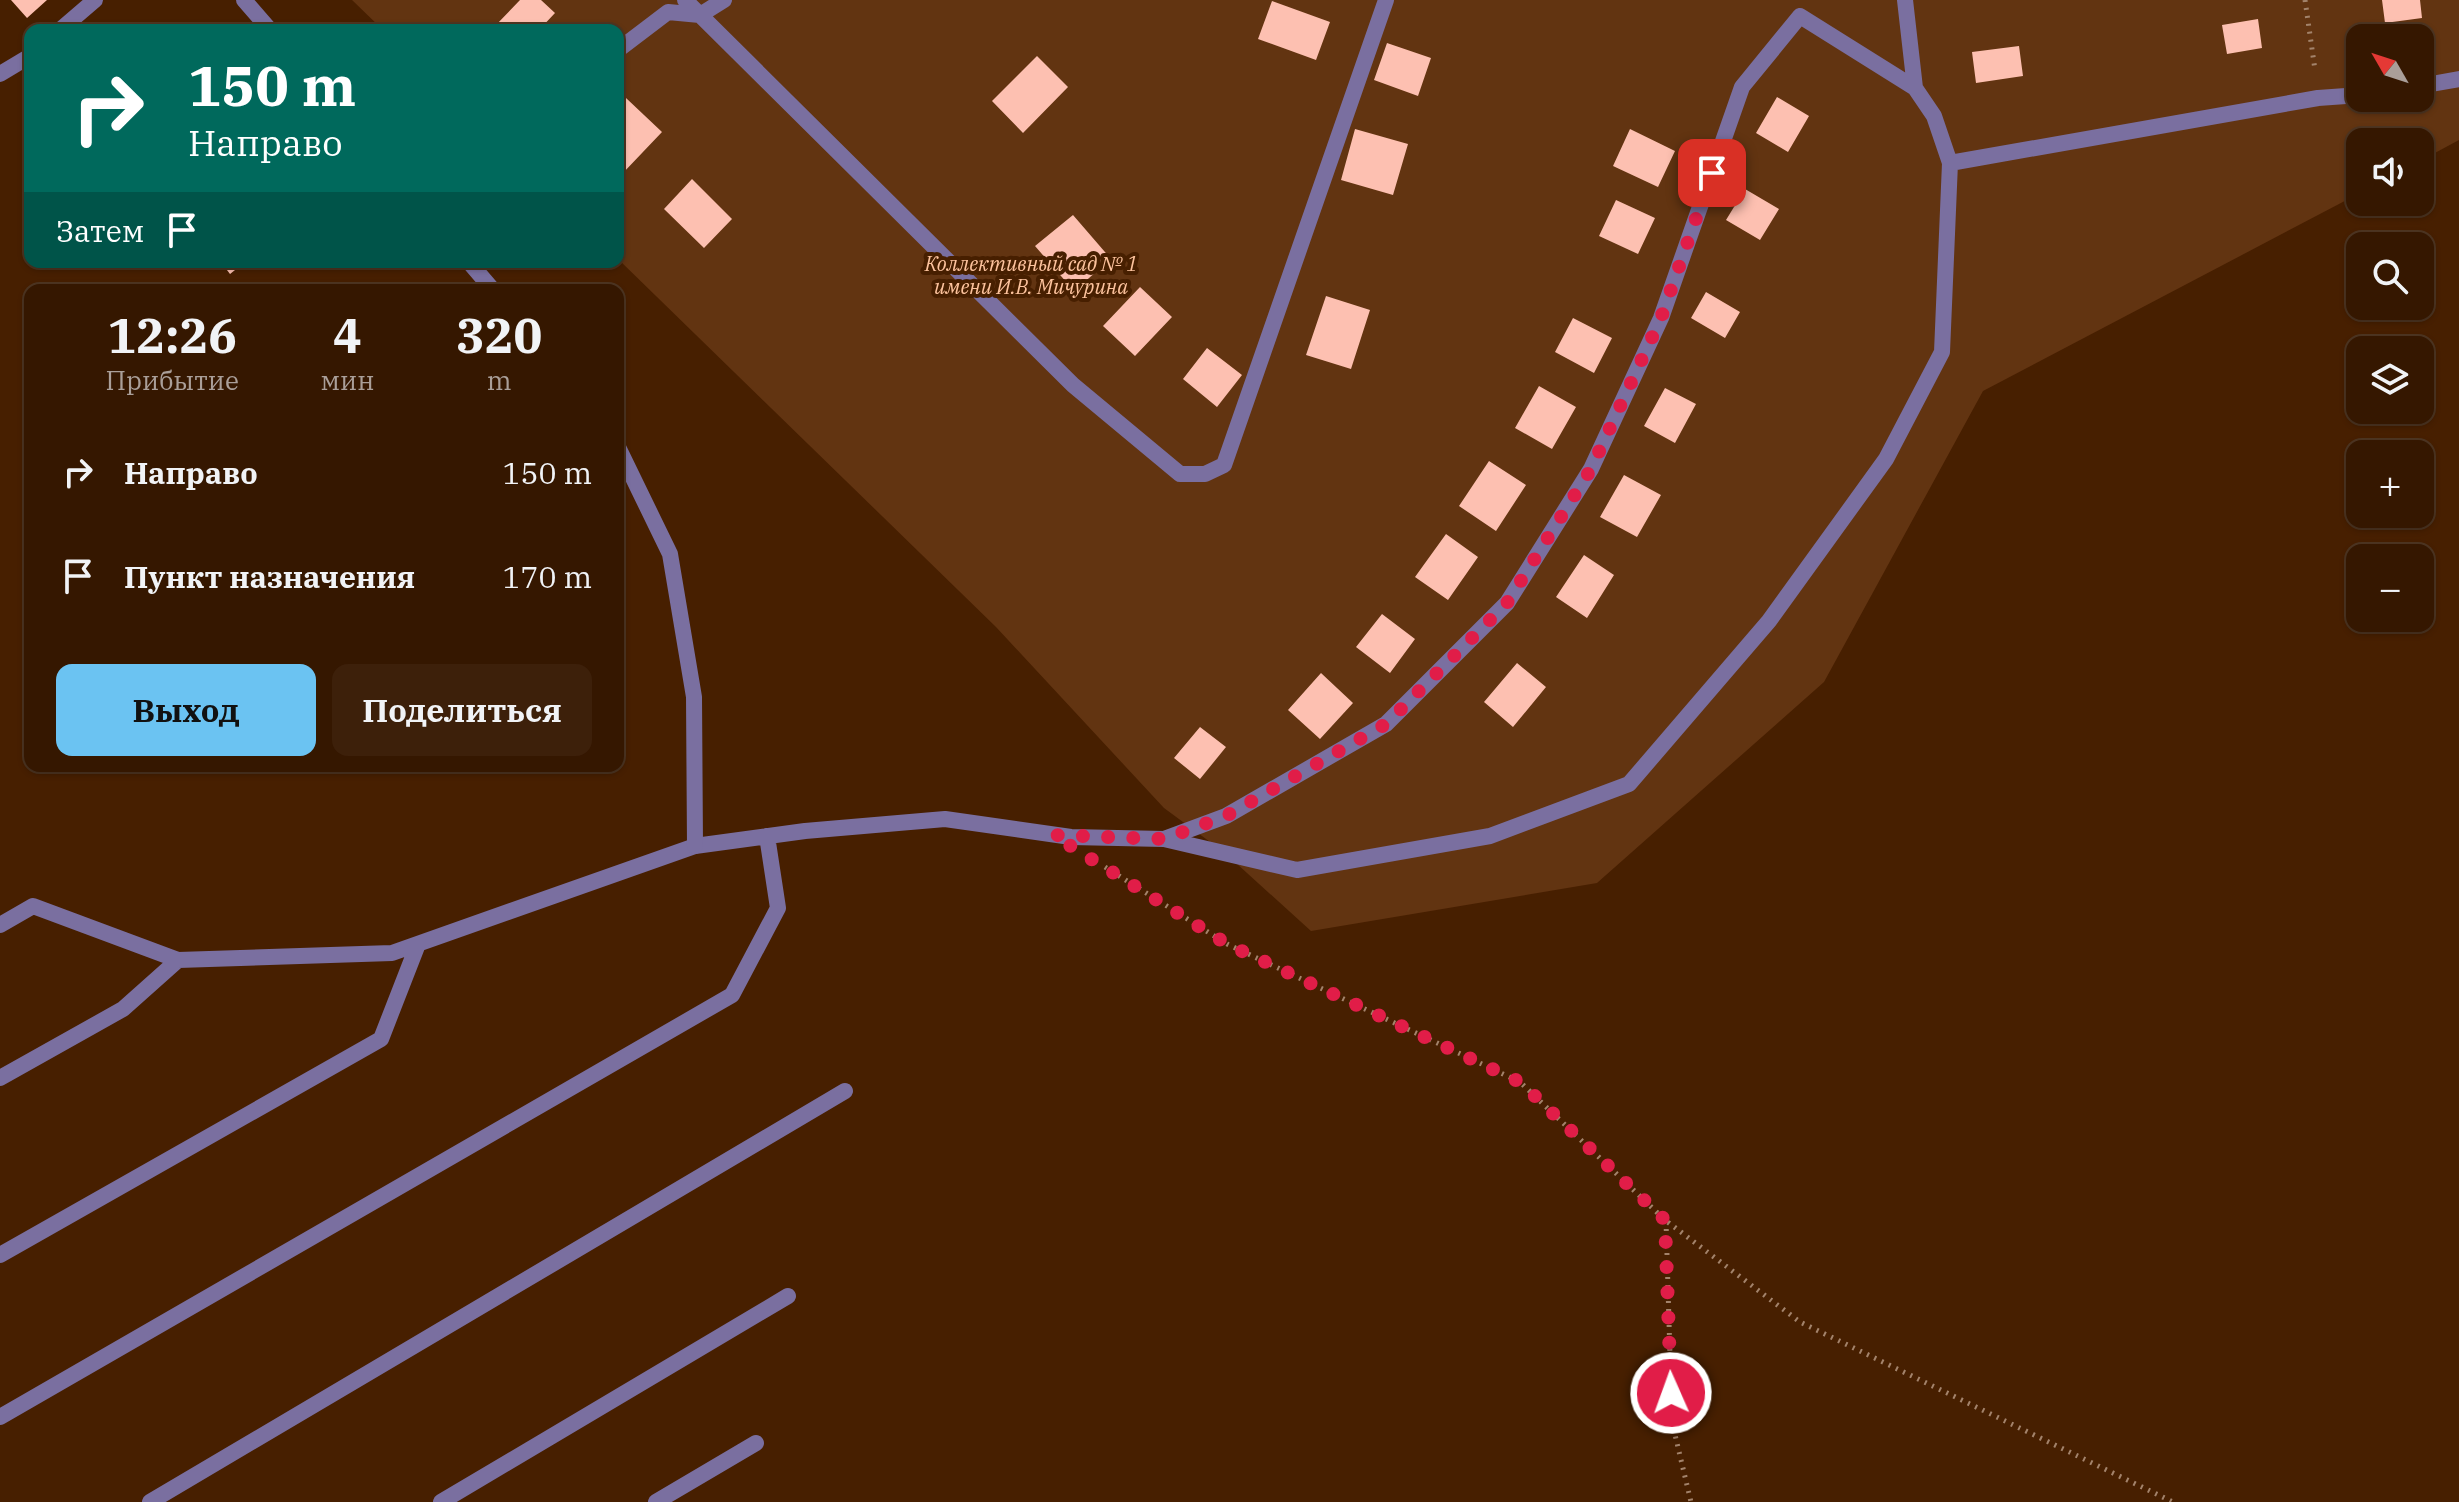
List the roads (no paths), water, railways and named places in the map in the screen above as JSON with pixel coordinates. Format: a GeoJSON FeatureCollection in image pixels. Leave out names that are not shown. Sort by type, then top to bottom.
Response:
{"type":"FeatureCollection","features":[{"type":"Feature","properties":{"kind":"street"},"geometry":{"type":"LineString","coordinates":[[67,24],[95,0]]}},
{"type":"Feature","properties":{"kind":"street"},"geometry":{"type":"LineString","coordinates":[[244,0],[265,24]]}},
{"type":"Feature","properties":{"kind":"street"},"geometry":{"type":"LineString","coordinates":[[685,0],[1073,385],[1180,474],[1205,474],[1224,465],[1386,0]]}},
{"type":"Feature","properties":{"kind":"street"},"geometry":{"type":"LineString","coordinates":[[624,45],[668,12],[700,15],[724,0]]}},
{"type":"Feature","properties":{"kind":"street"},"geometry":{"type":"LineString","coordinates":[[1905,0],[1915,88]]}},
{"type":"Feature","properties":{"kind":"street"},"geometry":{"type":"LineString","coordinates":[[0,925],[33,906],[178,960],[392,953],[695,846],[767,836],[945,819],[1053,835],[1164,839],[1297,870],[1490,836],[1629,784],[1769,621],[1886,459],[1942,352],[1950,163],[1934,116],[1915,88],[1800,16],[1742,87],[1661,318],[1591,469],[1507,603],[1386,724],[1226,816],[1164,839]]}},
{"type":"Feature","properties":{"kind":"street"},"geometry":{"type":"LineString","coordinates":[[0,74],[24,60]]}},
{"type":"Feature","properties":{"kind":"street"},"geometry":{"type":"LineString","coordinates":[[2434,83],[2459,79]]}},
{"type":"Feature","properties":{"kind":"street"},"geometry":{"type":"LineString","coordinates":[[1950,163],[2318,98],[2346,96]]}},
{"type":"Feature","properties":{"kind":"street"},"geometry":{"type":"LineString","coordinates":[[474,268],[488,284]]}},
{"type":"Feature","properties":{"kind":"street"},"geometry":{"type":"LineString","coordinates":[[624,459],[670,554],[694,697],[695,846]]}},
{"type":"Feature","properties":{"kind":"street"},"geometry":{"type":"LineString","coordinates":[[0,1417],[732,995],[778,908],[767,836]]}},
{"type":"Feature","properties":{"kind":"street"},"geometry":{"type":"LineString","coordinates":[[0,1255],[381,1039],[418,944]]}},
{"type":"Feature","properties":{"kind":"street"},"geometry":{"type":"LineString","coordinates":[[0,1078],[123,1009],[178,960]]}},
{"type":"Feature","properties":{"kind":"street"},"geometry":{"type":"LineString","coordinates":[[150,1502],[845,1091]]}},
{"type":"Feature","properties":{"kind":"street"},"geometry":{"type":"LineString","coordinates":[[441,1502],[788,1296]]}},
{"type":"Feature","properties":{"kind":"street"},"geometry":{"type":"LineString","coordinates":[[656,1502],[756,1443]]}},
{"type":"Feature","properties":{"kind":"park label","name":"Коллективный сад № 1 имени И.В. Мичурина"},"geometry":{"type":"Point","coordinates":[1031,276]}}]}
